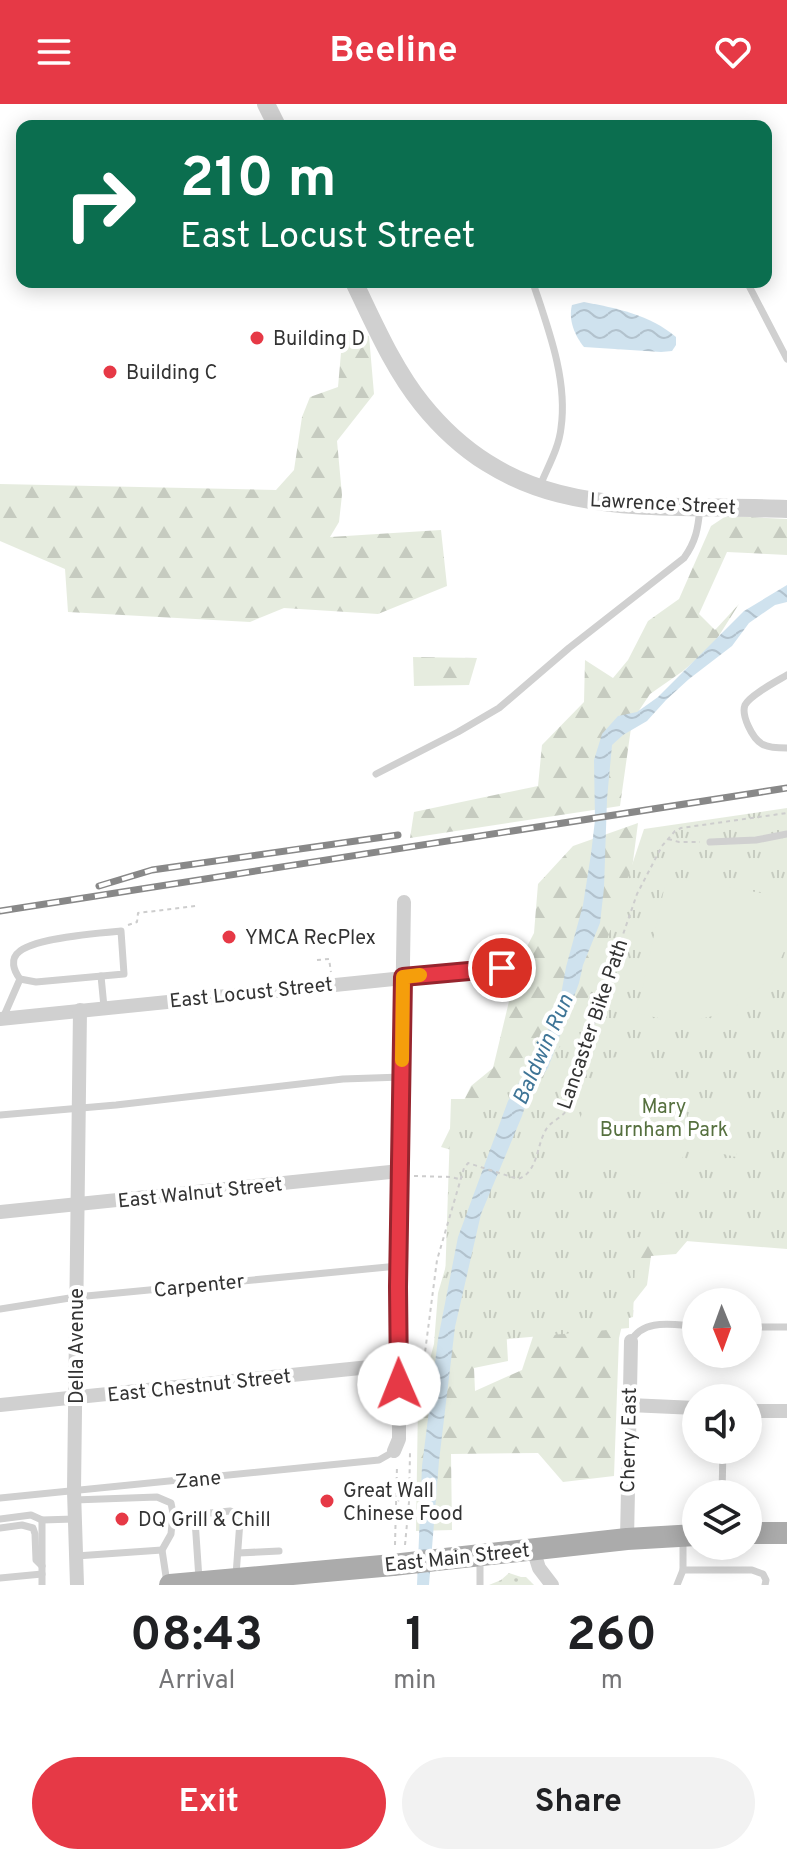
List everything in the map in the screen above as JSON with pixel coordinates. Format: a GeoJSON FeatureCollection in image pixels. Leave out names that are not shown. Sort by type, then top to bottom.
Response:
{"type":"FeatureCollection","features":[{"type":"Feature","properties":{"kind":"main road"},"geometry":{"type":"LineString","coordinates":[[762,1533],[787,1533]]}},
{"type":"Feature","properties":{"kind":"main road","name":"East Main Street"},"geometry":{"type":"LineString","coordinates":[[169,1585],[323,1578],[365,1571],[398,1553],[445,1559],[682,1535]]}},
{"type":"Feature","properties":{"kind":"street","name":"Lawrence Street"},"geometry":{"type":"LineString","coordinates":[[357,288],[400,371],[421,403],[459,443],[490,466],[539,488],[597,502],[787,509]]}},
{"type":"Feature","properties":{"kind":"street"},"geometry":{"type":"LineString","coordinates":[[394,1451],[399,1439],[398,1266],[404,902]]}},
{"type":"Feature","properties":{"kind":"street","name":"East Locust Street"},"geometry":{"type":"LineString","coordinates":[[1,1019],[502,968]]}},
{"type":"Feature","properties":{"kind":"street","name":"Della Avenue"},"geometry":{"type":"LineString","coordinates":[[77,1585],[74,1495],[80,1010]]}},
{"type":"Feature","properties":{"kind":"street","name":"East Walnut Street"},"geometry":{"type":"LineString","coordinates":[[0,1212],[400,1174]]}},
{"type":"Feature","properties":{"kind":"street","name":"Cherry East"},"geometry":{"type":"LineString","coordinates":[[627,1539],[631,1341]]}},
{"type":"Feature","properties":{"kind":"street","name":"East Chestnut Street"},"geometry":{"type":"LineString","coordinates":[[0,1405],[399,1364]]}},
{"type":"Feature","properties":{"kind":"street"},"geometry":{"type":"LineString","coordinates":[[629,1405],[682,1407]]}},
{"type":"Feature","properties":{"kind":"street"},"geometry":{"type":"LineString","coordinates":[[762,1411],[787,1411]]}},
{"type":"Feature","properties":{"kind":"street"},"geometry":{"type":"LineString","coordinates":[[533,1549],[539,1568],[552,1585]]}},
{"type":"Feature","properties":{"kind":"lane"},"geometry":{"type":"LineString","coordinates":[[535,288],[553,349],[562,406],[559,437],[539,488]]}},
{"type":"Feature","properties":{"kind":"lane"},"geometry":{"type":"LineString","coordinates":[[750,288],[787,359]]}},
{"type":"Feature","properties":{"kind":"lane"},"geometry":{"type":"LineString","coordinates":[[376,774],[499,708],[569,648],[684,558],[698,533],[700,506]]}},
{"type":"Feature","properties":{"kind":"lane"},"geometry":{"type":"LineString","coordinates":[[787,675],[749,699],[744,714],[762,744],[787,748]]}},
{"type":"Feature","properties":{"kind":"lane"},"geometry":{"type":"LineString","coordinates":[[710,842],[756,840],[787,834]]}},
{"type":"Feature","properties":{"kind":"lane"},"geometry":{"type":"LineString","coordinates":[[121,931],[124,974],[101,976],[36,982],[20,979],[14,971],[13,960],[19,951],[41,942],[121,931]]}},
{"type":"Feature","properties":{"kind":"lane"},"geometry":{"type":"LineString","coordinates":[[101,976],[104,1007]]}},
{"type":"Feature","properties":{"kind":"lane"},"geometry":{"type":"LineString","coordinates":[[1,1019],[20,979]]}},
{"type":"Feature","properties":{"kind":"lane"},"geometry":{"type":"LineString","coordinates":[[0,1115],[343,1079],[402,1077]]}},
{"type":"Feature","properties":{"kind":"lane","name":"Carpenter"},"geometry":{"type":"LineString","coordinates":[[0,1309],[76,1297],[398,1266]]}},
{"type":"Feature","properties":{"kind":"lane"},"geometry":{"type":"LineString","coordinates":[[631,1341],[640,1330],[650,1326],[682,1326]]}},
{"type":"Feature","properties":{"kind":"lane"},"geometry":{"type":"LineString","coordinates":[[762,1327],[787,1327]]}},
{"type":"Feature","properties":{"kind":"lane","name":"Zane"},"geometry":{"type":"LineString","coordinates":[[0,1498],[74,1495],[379,1460],[394,1451]]}},
{"type":"Feature","properties":{"kind":"lane"},"geometry":{"type":"LineString","coordinates":[[160,1483],[160,1498]]}},
{"type":"Feature","properties":{"kind":"lane"},"geometry":{"type":"LineString","coordinates":[[74,1495],[139,1496],[160,1498],[171,1503],[171,1534],[162,1550],[169,1585]]}},
{"type":"Feature","properties":{"kind":"lane"},"geometry":{"type":"LineString","coordinates":[[200,1583],[195,1520],[197,1516],[230,1511],[236,1513],[240,1521],[236,1583]]}},
{"type":"Feature","properties":{"kind":"lane"},"geometry":{"type":"LineString","coordinates":[[0,1519],[31,1515],[42,1520],[74,1519]]}},
{"type":"Feature","properties":{"kind":"lane"},"geometry":{"type":"LineString","coordinates":[[42,1520],[42,1585]]}},
{"type":"Feature","properties":{"kind":"lane"},"geometry":{"type":"LineString","coordinates":[[0,1528],[22,1525],[33,1528],[36,1560],[42,1570]]}},
{"type":"Feature","properties":{"kind":"lane"},"geometry":{"type":"LineString","coordinates":[[76,1556],[162,1550]]}},
{"type":"Feature","properties":{"kind":"lane"},"geometry":{"type":"LineString","coordinates":[[238,1553],[279,1551]]}},
{"type":"Feature","properties":{"kind":"lane"},"geometry":{"type":"LineString","coordinates":[[480,1556],[480,1585]]}},
{"type":"Feature","properties":{"kind":"lane"},"geometry":{"type":"LineString","coordinates":[[677,1585],[685,1560]]}},
{"type":"Feature","properties":{"kind":"lane"},"geometry":{"type":"LineString","coordinates":[[0,1578],[42,1570]]}},
{"type":"Feature","properties":{"kind":"lane"},"geometry":{"type":"LineString","coordinates":[[683,1570],[752,1570],[763,1574],[765,1585]]}},
{"type":"Feature","properties":{"kind":"path"},"geometry":{"type":"LineString","coordinates":[[668,839],[681,828],[787,813]]}},
{"type":"Feature","properties":{"kind":"path"},"geometry":{"type":"LineString","coordinates":[[668,839],[710,842]]}},
{"type":"Feature","properties":{"kind":"path","name":"Lancaster Bike Path"},"geometry":{"type":"LineString","coordinates":[[412,1412],[425,1351],[437,1260],[465,1165],[468,1163],[518,1179],[526,1175],[533,1165],[547,1128],[566,1111],[637,894],[668,839]]}},
{"type":"Feature","properties":{"kind":"path"},"geometry":{"type":"LineString","coordinates":[[121,931],[137,922],[138,913],[196,908]]}},
{"type":"Feature","properties":{"kind":"path"},"geometry":{"type":"LineString","coordinates":[[317,960],[329,959],[331,972]]}},
{"type":"Feature","properties":{"kind":"path"},"geometry":{"type":"LineString","coordinates":[[400,1174],[460,1180]]}},
{"type":"Feature","properties":{"kind":"path"},"geometry":{"type":"LineString","coordinates":[[398,1553],[409,1492],[410,1447]]}},
{"type":"Feature","properties":{"kind":"path"},"geometry":{"type":"LineString","coordinates":[[394,1451],[398,1468],[398,1553]]}},
{"type":"Feature","properties":{"kind":"path"},"geometry":{"type":"LineString","coordinates":[[397,1502],[409,1492]]}},
{"type":"Feature","properties":{"kind":"green space"},"geometry":{"type":"Polygon","coordinates":[[[343,330],[369,336],[374,394],[337,441],[342,495],[339,522],[330,537],[441,530],[447,586],[378,614],[284,608],[250,622],[68,612],[65,569],[0,541],[0,484],[276,490],[294,470],[302,417],[310,397],[338,387],[343,330]]]}},
{"type":"Feature","properties":{"kind":"green space"},"geometry":{"type":"Polygon","coordinates":[[[726,516],[787,519],[787,555],[727,552],[699,614],[715,630],[739,604],[713,645],[650,694],[632,721],[620,806],[410,838],[414,812],[538,786],[542,745],[584,702],[585,660],[613,678],[628,660],[648,621],[679,599],[711,526],[726,516]]]}},
{"type":"Feature","properties":{"kind":"green space"},"geometry":{"type":"Polygon","coordinates":[[[413,657],[477,658],[469,685],[414,686],[413,657]]]}},
{"type":"Feature","properties":{"kind":"green space","name":"Mary Burnham Park"},"geometry":{"type":"Polygon","coordinates":[[[787,808],[787,1249],[636,1237],[633,1317],[629,1318],[629,1328],[443,1345],[451,1099],[500,1099],[576,1033],[644,829],[787,808]]]}},
{"type":"Feature","properties":{"kind":"green space"},"geometry":{"type":"Polygon","coordinates":[[[638,823],[629,892],[564,1093],[521,1170],[441,1147],[471,1086],[493,1068],[518,964],[534,933],[538,884],[573,846],[638,823]]]}},
{"type":"Feature","properties":{"kind":"green space"},"geometry":{"type":"Polygon","coordinates":[[[676,878],[784,897],[787,902],[786,946],[779,962],[758,990],[715,1015],[680,1021],[637,1013],[665,885],[676,878]]]}},
{"type":"Feature","properties":{"kind":"green space"},"geometry":{"type":"Polygon","coordinates":[[[618,1057],[659,1072],[680,1094],[686,1108],[688,1123],[684,1153],[671,1182],[661,1184],[579,1159],[571,1146],[600,1059],[618,1057]]]}},
{"type":"Feature","properties":{"kind":"green space"},"geometry":{"type":"Polygon","coordinates":[[[717,1101],[748,1108],[736,1157],[706,1150],[717,1101]]]}},
{"type":"Feature","properties":{"kind":"green space"},"geometry":{"type":"Polygon","coordinates":[[[472,1177],[506,1326],[508,1361],[474,1368],[475,1391],[522,1370],[543,1306],[619,1218],[694,1233],[676,1254],[651,1256],[647,1285],[625,1313],[619,1338],[614,1476],[563,1482],[538,1453],[451,1454],[452,1530],[416,1531],[418,1403],[434,1344],[438,1293],[472,1177]]]}},
{"type":"Feature","properties":{"kind":"green space"},"geometry":{"type":"Polygon","coordinates":[[[509,1573],[526,1577],[534,1585],[489,1585],[509,1573]]]}},
{"type":"Feature","properties":{"kind":"water"},"geometry":{"type":"Polygon","coordinates":[[[584,302],[620,310],[655,323],[676,337],[676,345],[672,351],[661,352],[584,347],[575,333],[571,316],[572,305],[584,302]]]}},
{"type":"Feature","properties":{"kind":"water","name":"Baldwin Run"},"geometry":{"type":"Polygon","coordinates":[[[787,585],[787,602],[775,605],[749,623],[732,646],[689,679],[647,721],[612,745],[600,923],[548,1068],[529,1094],[481,1214],[455,1327],[439,1461],[429,1585],[417,1585],[422,1466],[438,1339],[458,1237],[508,1101],[541,1046],[560,1000],[583,905],[595,820],[594,760],[602,734],[618,716],[637,712],[658,697],[744,611],[787,585]]]}},
{"type":"Feature","properties":{"kind":"railway"},"geometry":{"type":"LineString","coordinates":[[0,911],[787,788]]}},
{"type":"Feature","properties":{"kind":"railway"},"geometry":{"type":"LineString","coordinates":[[99,886],[152,870],[398,835]]}},
{"type":"Feature","properties":{"kind":"slow traffic"},"geometry":{"type":"LineString","coordinates":[[402,1060],[403,977],[420,975]]}},
{"type":"Feature","properties":{"kind":"place","name":"Building D"},"geometry":{"type":"Point","coordinates":[257,338]}},
{"type":"Feature","properties":{"kind":"place","name":"Building C"},"geometry":{"type":"Point","coordinates":[110,372]}},
{"type":"Feature","properties":{"kind":"place","name":"YMCA RecPlex"},"geometry":{"type":"Point","coordinates":[229,937]}},
{"type":"Feature","properties":{"kind":"place","name":"Great Wall Chinese Food"},"geometry":{"type":"Point","coordinates":[327,1501]}},
{"type":"Feature","properties":{"kind":"place","name":"DQ Grill & Chill"},"geometry":{"type":"Point","coordinates":[122,1519]}},
{"type":"Feature","properties":{"kind":"route"},"geometry":{"type":"LineString","coordinates":[[399,1384],[403,977],[502,968]]}}]}
